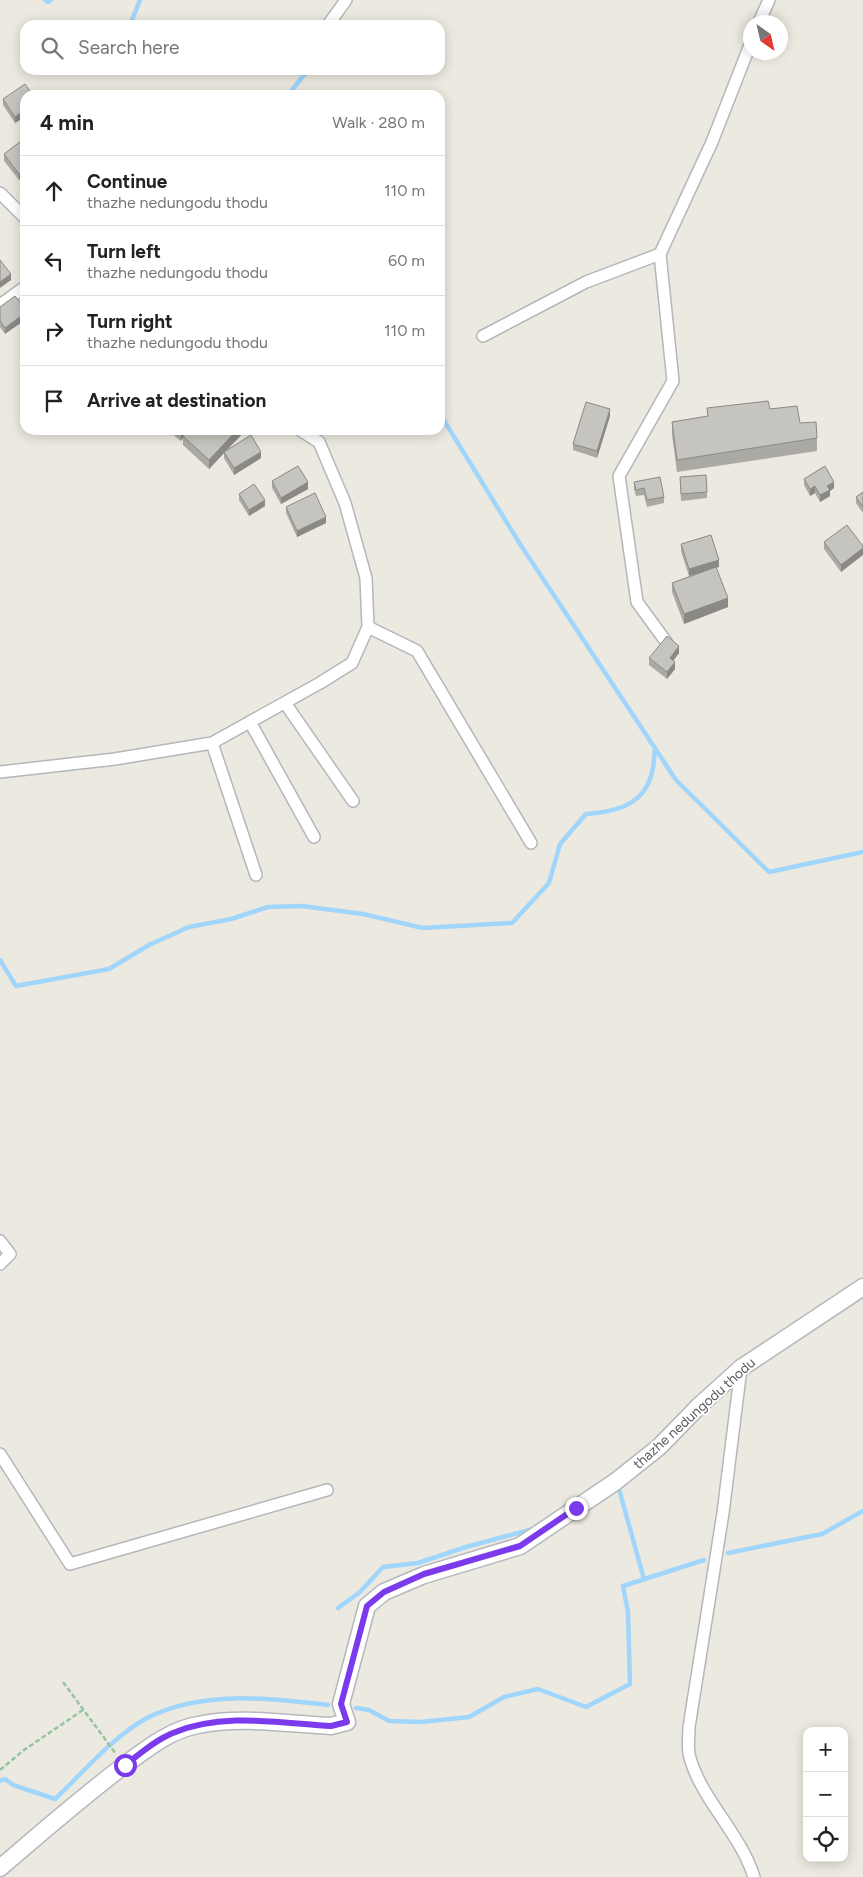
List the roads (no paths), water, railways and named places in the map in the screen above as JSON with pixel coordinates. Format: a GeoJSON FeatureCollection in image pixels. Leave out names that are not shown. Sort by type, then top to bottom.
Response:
{"type":"FeatureCollection","features":[{"type":"Feature","properties":{"kind":"street"},"geometry":{"type":"LineString","coordinates":[[332,20],[346,0]]}},
{"type":"Feature","properties":{"kind":"street"},"geometry":{"type":"LineString","coordinates":[[762,15],[769,0]]}},
{"type":"Feature","properties":{"kind":"street"},"geometry":{"type":"LineString","coordinates":[[667,643],[637,602],[619,476],[673,381],[660,254],[712,142],[744,60]]}},
{"type":"Feature","properties":{"kind":"street"},"geometry":{"type":"LineString","coordinates":[[0,194],[20,213]]}},
{"type":"Feature","properties":{"kind":"street"},"geometry":{"type":"LineString","coordinates":[[483,336],[586,282],[660,254]]}},
{"type":"Feature","properties":{"kind":"street"},"geometry":{"type":"LineString","coordinates":[[0,305],[20,291]]}},
{"type":"Feature","properties":{"kind":"street"},"geometry":{"type":"LineString","coordinates":[[0,772],[115,759],[212,743],[352,663],[368,627],[366,578],[345,503],[319,442],[308,435]]}},
{"type":"Feature","properties":{"kind":"street"},"geometry":{"type":"LineString","coordinates":[[368,627],[417,651],[531,843]]}},
{"type":"Feature","properties":{"kind":"street"},"geometry":{"type":"LineString","coordinates":[[285,703],[353,801]]}},
{"type":"Feature","properties":{"kind":"street"},"geometry":{"type":"LineString","coordinates":[[250,722],[314,837]]}},
{"type":"Feature","properties":{"kind":"street"},"geometry":{"type":"LineString","coordinates":[[212,743],[256,876]]}},
{"type":"Feature","properties":{"kind":"street"},"geometry":{"type":"LineString","coordinates":[[0,1241],[10,1254],[0,1264]]}},
{"type":"Feature","properties":{"kind":"street","name":"thazhe nedungodu thodu"},"geometry":{"type":"LineString","coordinates":[[0,1868],[125,1765],[154,1743],[173,1733],[196,1725],[227,1720],[331,1726],[347,1722],[341,1704],[367,1606],[384,1592],[424,1574],[520,1546],[615,1482],[652,1453],[699,1406],[741,1368],[863,1287]]}},
{"type":"Feature","properties":{"kind":"street"},"geometry":{"type":"LineString","coordinates":[[741,1368],[723,1513],[689,1727],[690,1757],[702,1785],[741,1846],[754,1877]]}},
{"type":"Feature","properties":{"kind":"street"},"geometry":{"type":"LineString","coordinates":[[0,1454],[70,1564],[327,1490]]}},
{"type":"Feature","properties":{"kind":"waterway"},"geometry":{"type":"LineString","coordinates":[[45,0],[48,2],[51,0]]}},
{"type":"Feature","properties":{"kind":"waterway"},"geometry":{"type":"LineString","coordinates":[[132,20],[140,0]]}},
{"type":"Feature","properties":{"kind":"waterway"},"geometry":{"type":"LineString","coordinates":[[292,90],[304,75]]}},
{"type":"Feature","properties":{"kind":"waterway"},"geometry":{"type":"LineString","coordinates":[[445,422],[520,544],[676,780],[769,872],[863,852]]}},
{"type":"Feature","properties":{"kind":"waterway"},"geometry":{"type":"LineString","coordinates":[[0,960],[16,986],[109,969],[149,945],[189,927],[231,919],[268,907],[302,906],[363,914],[423,928],[512,923],[549,883],[560,844],[586,814],[606,812],[624,806],[639,796],[651,775],[655,748]]}},
{"type":"Feature","properties":{"kind":"waterway"},"geometry":{"type":"LineString","coordinates":[[619,1489],[644,1579]]}},
{"type":"Feature","properties":{"kind":"waterway"},"geometry":{"type":"LineString","coordinates":[[728,1553],[822,1534],[863,1511]]}},
{"type":"Feature","properties":{"kind":"waterway"},"geometry":{"type":"LineString","coordinates":[[338,1608],[360,1592],[383,1567],[418,1563],[466,1547],[533,1529]]}},
{"type":"Feature","properties":{"kind":"waterway"},"geometry":{"type":"LineString","coordinates":[[356,1708],[369,1710],[389,1721],[421,1722],[469,1717],[504,1697],[538,1689],[586,1707],[630,1684],[628,1612],[623,1586],[704,1560]]}},
{"type":"Feature","properties":{"kind":"waterway"},"geometry":{"type":"LineString","coordinates":[[0,1781],[5,1779],[13,1785],[55,1799],[99,1755],[134,1726],[168,1709],[190,1703],[236,1698],[328,1705]]}}]}
